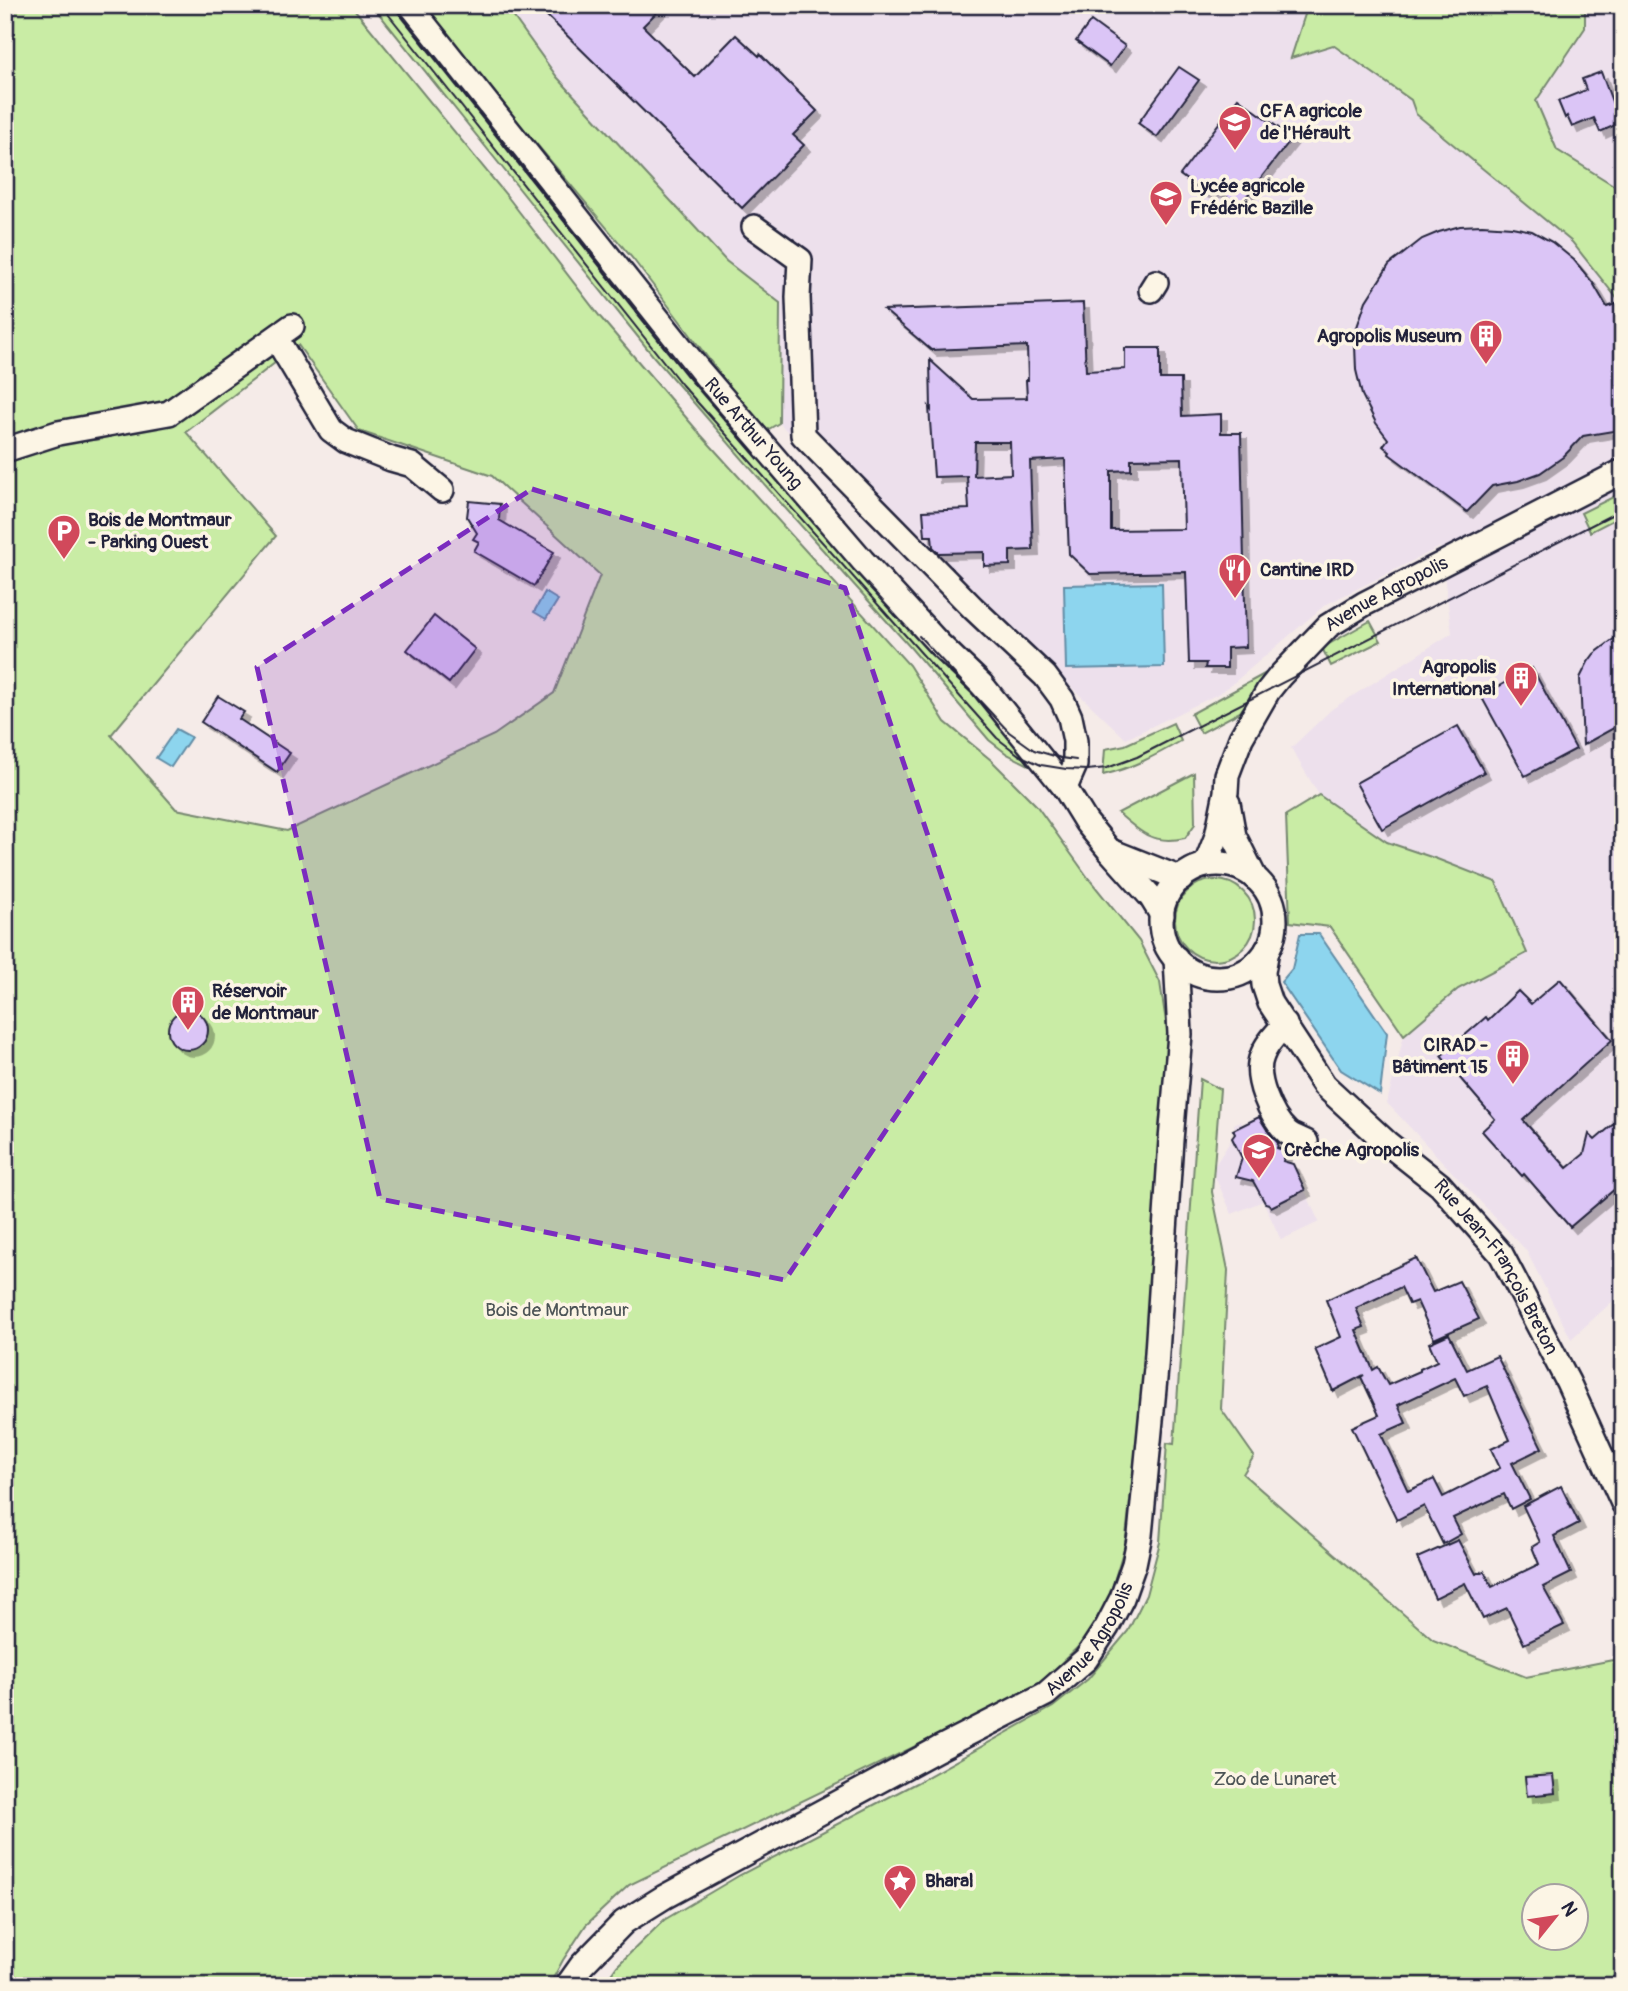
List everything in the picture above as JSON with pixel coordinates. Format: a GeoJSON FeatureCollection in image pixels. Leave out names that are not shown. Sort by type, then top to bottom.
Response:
{"type":"FeatureCollection","features":[{"type":"Feature","properties":{"kind":"street","name":"Rue Arthur Young"},"geometry":{"type":"LineString","coordinates":[[409,5],[698,369],[863,561],[939,644],[982,685],[1065,788],[1086,822],[1151,897],[1162,915]]}},
{"type":"Feature","properties":{"kind":"street"},"geometry":{"type":"LineString","coordinates":[[754,227],[800,260],[798,297],[803,435],[973,608],[1045,676],[1062,699],[1073,729],[1075,765],[1065,788]]}},
{"type":"Feature","properties":{"kind":"street"},"geometry":{"type":"LineString","coordinates":[[5,450],[58,433],[169,413],[284,332],[331,430],[346,441],[412,465],[442,490]]}},
{"type":"Feature","properties":{"kind":"street","name":"Avenue Agropolis"},"geometry":{"type":"LineString","coordinates":[[1206,864],[1217,836],[1227,775],[1241,738],[1268,691],[1328,626],[1364,604],[1623,471]]}},
{"type":"Feature","properties":{"kind":"street","name":"Avenue Agropolis"},"geometry":{"type":"LineString","coordinates":[[1226,792],[1234,836],[1255,878]]}},
{"type":"Feature","properties":{"kind":"street","name":"Rue Arthur Young"},"geometry":{"type":"LineString","coordinates":[[1109,850],[1181,879]]}},
{"type":"Feature","properties":{"kind":"street"},"geometry":{"type":"LineString","coordinates":[[1206,864],[1229,865],[1255,878],[1270,899],[1275,925],[1267,950],[1259,960],[1249,969],[1222,978],[1203,976],[1184,966],[1176,958],[1165,938],[1162,915],[1165,899],[1181,879],[1206,864]]}},
{"type":"Feature","properties":{"kind":"street","name":"Rue Jean-François Breton"},"geometry":{"type":"LineString","coordinates":[[1267,950],[1264,985],[1270,1003],[1324,1085],[1387,1143],[1440,1185],[1501,1254],[1568,1382],[1623,1503]]}},
{"type":"Feature","properties":{"kind":"street","name":"Avenue Agropolis"},"geometry":{"type":"LineString","coordinates":[[567,1986],[582,1965],[624,1922],[664,1897],[1046,1693],[1086,1659],[1107,1627],[1122,1598],[1134,1564],[1140,1535],[1156,1368],[1180,1017],[1176,958]]}},
{"type":"Feature","properties":{"kind":"street","name":"Avenue Agropolis"},"geometry":{"type":"LineString","coordinates":[[1180,1017],[1203,976]]}},
{"type":"Feature","properties":{"kind":"street","name":"Rue Jean-François Breton"},"geometry":{"type":"LineString","coordinates":[[1231,976],[1270,1003]]}},
{"type":"Feature","properties":{"kind":"street"},"geometry":{"type":"LineString","coordinates":[[1285,1024],[1261,1056],[1261,1086],[1271,1109],[1287,1133],[1306,1142]]}},
{"type":"Feature","properties":{"kind":"highlighted area"},"geometry":{"type":"Polygon","coordinates":[[[532,489],[845,588],[980,991],[785,1280],[380,1199],[257,667],[532,489]]]}},
{"type":"Feature","properties":{"kind":"shaded area"},"geometry":{"type":"Polygon","coordinates":[[[505,5],[1308,5],[1291,58],[1333,45],[1411,100],[1417,114],[1572,242],[1623,306],[1623,1292],[1571,1339],[1526,1250],[1387,1103],[1404,1035],[1458,989],[1527,953],[1496,882],[1387,842],[1319,795],[1291,748],[1332,709],[1452,633],[1440,547],[1325,605],[1230,686],[1126,739],[1065,681],[1050,695],[779,423],[780,303],[726,261],[557,77],[505,5]]]}},
{"type":"Feature","properties":{"kind":"shaded area"},"geometry":{"type":"Polygon","coordinates":[[[1585,5],[1623,5],[1623,191],[1557,150],[1536,101],[1585,28],[1585,5]]]}},
{"type":"Feature","properties":{"kind":"shaded area","name":"Crèche Agropolis"},"geometry":{"type":"Polygon","coordinates":[[[1268,1113],[1280,1138],[1277,1148],[1286,1151],[1283,1161],[1293,1164],[1319,1222],[1281,1240],[1263,1201],[1232,1214],[1212,1170],[1235,1134],[1234,1124],[1240,1121],[1243,1125],[1268,1113]]]}},
{"type":"Feature","properties":{"kind":"green space","name":"Bois de Montmaur"},"geometry":{"type":"Polygon","coordinates":[[[5,5],[351,5],[507,196],[601,318],[701,435],[909,665],[945,722],[991,760],[1036,805],[1089,879],[1139,941],[1160,982],[1169,1042],[1145,1368],[1125,1545],[1109,1598],[1082,1643],[1035,1688],[629,1885],[586,1925],[549,1986],[5,1986],[5,455],[47,445],[102,439],[5,448],[5,5]],[[298,345],[186,432],[276,536],[111,735],[176,809],[287,831],[494,735],[554,693],[600,575],[492,476],[359,431],[298,345]]]}},
{"type":"Feature","properties":{"kind":"green space"},"geometry":{"type":"Polygon","coordinates":[[[372,5],[401,5],[923,635],[1043,772],[1007,754],[989,740],[778,500],[654,357],[372,5]]]}},
{"type":"Feature","properties":{"kind":"green space"},"geometry":{"type":"Polygon","coordinates":[[[424,5],[505,5],[557,77],[726,261],[780,303],[779,423],[764,432],[633,259],[466,60],[424,5]]]}},
{"type":"Feature","properties":{"kind":"green space"},"geometry":{"type":"Polygon","coordinates":[[[1308,5],[1585,5],[1585,28],[1536,101],[1557,150],[1623,191],[1623,306],[1572,242],[1416,114],[1411,100],[1333,45],[1291,58],[1308,5]]]}},
{"type":"Feature","properties":{"kind":"green space"},"geometry":{"type":"Polygon","coordinates":[[[1623,492],[1623,515],[1590,532],[1581,513],[1623,492]]]}},
{"type":"Feature","properties":{"kind":"green space"},"geometry":{"type":"Polygon","coordinates":[[[1370,621],[1381,641],[1331,666],[1322,648],[1370,621]]]}},
{"type":"Feature","properties":{"kind":"green space"},"geometry":{"type":"Polygon","coordinates":[[[1268,672],[1240,712],[1201,733],[1191,714],[1268,672]]]}},
{"type":"Feature","properties":{"kind":"green space"},"geometry":{"type":"Polygon","coordinates":[[[1173,723],[1181,741],[1143,761],[1103,775],[1105,749],[1125,745],[1173,723]]]}},
{"type":"Feature","properties":{"kind":"green space"},"geometry":{"type":"Polygon","coordinates":[[[1194,773],[1195,824],[1185,838],[1164,840],[1148,836],[1118,813],[1194,773]]]}},
{"type":"Feature","properties":{"kind":"green space"},"geometry":{"type":"Polygon","coordinates":[[[1319,795],[1387,842],[1496,882],[1527,953],[1458,989],[1404,1035],[1330,927],[1290,922],[1286,815],[1319,795]]]}},
{"type":"Feature","properties":{"kind":"green space"},"geometry":{"type":"Polygon","coordinates":[[[1207,880],[1223,880],[1244,891],[1255,912],[1255,928],[1244,949],[1223,960],[1207,960],[1193,954],[1181,942],[1175,928],[1175,912],[1181,898],[1193,886],[1207,880]]]}},
{"type":"Feature","properties":{"kind":"green space","name":"Zoo de Lunaret"},"geometry":{"type":"Polygon","coordinates":[[[1200,1079],[1220,1089],[1212,1192],[1228,1270],[1221,1409],[1254,1456],[1243,1474],[1433,1640],[1526,1677],[1623,1658],[1623,1986],[603,1986],[617,1966],[664,1920],[740,1875],[916,1783],[1053,1707],[1088,1679],[1128,1631],[1146,1595],[1160,1542],[1167,1443],[1174,1444],[1200,1079]]]}},
{"type":"Feature","properties":{"kind":"water"},"geometry":{"type":"Polygon","coordinates":[[[1162,583],[1164,667],[1066,669],[1064,585],[1162,583]]]}},
{"type":"Feature","properties":{"kind":"water"},"geometry":{"type":"Polygon","coordinates":[[[545,592],[558,600],[546,619],[534,612],[545,592]]]}},
{"type":"Feature","properties":{"kind":"water"},"geometry":{"type":"Polygon","coordinates":[[[176,729],[191,737],[171,767],[156,758],[176,729]]]}},
{"type":"Feature","properties":{"kind":"water"},"geometry":{"type":"Polygon","coordinates":[[[1300,934],[1319,934],[1387,1033],[1380,1094],[1341,1070],[1281,982],[1292,969],[1300,934]]]}},
{"type":"Feature","properties":{"kind":"building"},"geometry":{"type":"Polygon","coordinates":[[[536,5],[664,5],[643,26],[695,77],[736,35],[759,56],[760,54],[817,111],[793,135],[804,145],[742,208],[536,5]]]}},
{"type":"Feature","properties":{"kind":"building"},"geometry":{"type":"Polygon","coordinates":[[[1091,21],[1125,46],[1110,66],[1076,41],[1091,21]]]}},
{"type":"Feature","properties":{"kind":"building"},"geometry":{"type":"Polygon","coordinates":[[[1179,67],[1199,80],[1157,137],[1138,123],[1179,67]]]}},
{"type":"Feature","properties":{"kind":"building"},"geometry":{"type":"Polygon","coordinates":[[[1601,72],[1620,123],[1600,132],[1594,118],[1572,127],[1558,101],[1586,90],[1582,79],[1601,72]]]}},
{"type":"Feature","properties":{"kind":"building"},"geometry":{"type":"Polygon","coordinates":[[[1238,98],[1292,138],[1239,206],[1219,191],[1203,192],[1180,175],[1238,98]]]}},
{"type":"Feature","properties":{"kind":"building","name":"Agropolis Museum"},"geometry":{"type":"Polygon","coordinates":[[[1482,225],[1532,231],[1552,242],[1574,260],[1593,283],[1607,307],[1616,304],[1619,430],[1583,436],[1563,457],[1540,473],[1492,486],[1467,512],[1389,454],[1383,446],[1388,439],[1376,423],[1362,395],[1356,370],[1355,345],[1356,330],[1366,301],[1389,265],[1422,239],[1460,226],[1482,225]]]}},
{"type":"Feature","properties":{"kind":"building"},"geometry":{"type":"Polygon","coordinates":[[[1083,303],[1086,371],[1125,369],[1125,348],[1160,348],[1160,379],[1181,379],[1182,416],[1221,414],[1221,433],[1241,433],[1246,647],[1227,648],[1227,668],[1205,668],[1206,663],[1189,663],[1186,572],[1090,574],[1069,554],[1065,459],[1030,461],[1033,550],[1010,551],[1010,565],[984,566],[984,552],[939,553],[933,547],[932,536],[925,536],[923,511],[969,509],[967,476],[934,477],[929,407],[931,410],[930,360],[973,399],[1027,398],[1027,346],[931,350],[884,310],[1083,303]],[[975,442],[974,476],[1011,474],[1010,442],[975,442]],[[1182,458],[1131,459],[1131,470],[1111,471],[1111,530],[1184,529],[1182,458]]]}},
{"type":"Feature","properties":{"kind":"building"},"geometry":{"type":"Polygon","coordinates":[[[469,501],[500,504],[499,520],[554,552],[534,586],[474,551],[479,542],[473,539],[477,533],[467,517],[469,501]]]}},
{"type":"Feature","properties":{"kind":"building"},"geometry":{"type":"Polygon","coordinates":[[[434,616],[475,649],[449,683],[407,650],[434,616]]]}},
{"type":"Feature","properties":{"kind":"building"},"geometry":{"type":"Polygon","coordinates":[[[1623,632],[1623,723],[1583,745],[1580,678],[1594,654],[1623,632]]]}},
{"type":"Feature","properties":{"kind":"building"},"geometry":{"type":"Polygon","coordinates":[[[1532,668],[1576,749],[1525,776],[1481,696],[1532,668]]]}},
{"type":"Feature","properties":{"kind":"building"},"geometry":{"type":"Polygon","coordinates":[[[218,696],[244,712],[239,719],[290,753],[277,772],[201,722],[218,696]]]}},
{"type":"Feature","properties":{"kind":"building"},"geometry":{"type":"Polygon","coordinates":[[[1458,726],[1484,772],[1382,829],[1356,783],[1458,726]]]}},
{"type":"Feature","properties":{"kind":"building","name":"CIRAD - Bâtiment 15"},"geometry":{"type":"Polygon","coordinates":[[[1560,979],[1612,1040],[1523,1120],[1567,1168],[1584,1154],[1589,1134],[1595,1140],[1623,1116],[1623,1182],[1570,1227],[1482,1131],[1495,1119],[1441,1056],[1486,1017],[1488,1020],[1518,991],[1531,1004],[1560,979]]]}},
{"type":"Feature","properties":{"kind":"building","name":"Réservoir de Montmaur"},"geometry":{"type":"Polygon","coordinates":[[[188,1010],[202,1016],[208,1030],[202,1044],[188,1050],[174,1044],[168,1030],[174,1016],[188,1010]]]}},
{"type":"Feature","properties":{"kind":"building"},"geometry":{"type":"Polygon","coordinates":[[[1259,1117],[1278,1143],[1277,1148],[1286,1151],[1283,1161],[1293,1164],[1305,1190],[1271,1207],[1265,1203],[1253,1181],[1236,1177],[1242,1158],[1232,1138],[1235,1134],[1233,1130],[1259,1117]]]}},
{"type":"Feature","properties":{"kind":"building"},"geometry":{"type":"Polygon","coordinates":[[[1416,1258],[1433,1292],[1459,1281],[1479,1319],[1434,1339],[1417,1301],[1409,1304],[1401,1287],[1356,1308],[1364,1327],[1356,1330],[1373,1370],[1378,1367],[1388,1385],[1437,1361],[1429,1343],[1449,1334],[1467,1370],[1497,1356],[1542,1448],[1512,1463],[1530,1499],[1511,1509],[1504,1494],[1453,1518],[1461,1534],[1443,1544],[1424,1506],[1397,1520],[1352,1427],[1379,1415],[1361,1377],[1364,1375],[1333,1391],[1315,1349],[1341,1337],[1326,1300],[1416,1258]],[[1455,1378],[1398,1405],[1406,1423],[1381,1434],[1408,1491],[1434,1479],[1443,1497],[1500,1468],[1491,1449],[1510,1440],[1487,1386],[1464,1396],[1455,1378]]]}},
{"type":"Feature","properties":{"kind":"building"},"geometry":{"type":"Polygon","coordinates":[[[1561,1486],[1579,1523],[1554,1536],[1571,1573],[1543,1587],[1564,1625],[1524,1644],[1507,1608],[1483,1619],[1465,1583],[1435,1598],[1417,1558],[1458,1540],[1476,1574],[1484,1571],[1492,1587],[1539,1564],[1532,1547],[1540,1542],[1523,1506],[1561,1486]]]}},
{"type":"Feature","properties":{"kind":"building"},"geometry":{"type":"Polygon","coordinates":[[[1553,1775],[1555,1793],[1527,1796],[1525,1777],[1553,1775]]]}},
{"type":"Feature","properties":{"kind":"tram line"},"geometry":{"type":"LineString","coordinates":[[381,5],[682,385],[997,738],[1019,755],[1041,765],[1087,770],[1107,768],[1137,757],[1623,509]]}},
{"type":"Feature","properties":{"kind":"tram line"},"geometry":{"type":"LineString","coordinates":[[395,5],[704,394],[755,453]]}},
{"type":"Feature","properties":{"kind":"tram line"},"geometry":{"type":"LineString","coordinates":[[919,636],[1009,732],[1034,750],[1076,760]]}},
{"type":"Feature","properties":{"kind":"place","name":"CFA agricole de l'Hérault"},"geometry":{"type":"Point","coordinates":[1235,152]}},
{"type":"Feature","properties":{"kind":"place","name":"Lycée agricole Frédéric Bazille"},"geometry":{"type":"Point","coordinates":[1166,227]}},
{"type":"Feature","properties":{"kind":"place","name":"Agropolis Museum"},"geometry":{"type":"Point","coordinates":[1486,366]}},
{"type":"Feature","properties":{"kind":"place","name":"Bois de Montmaur - Parking Ouest"},"geometry":{"type":"Point","coordinates":[64,561]}},
{"type":"Feature","properties":{"kind":"place","name":"Cantine IRD"},"geometry":{"type":"Point","coordinates":[1235,600]}},
{"type":"Feature","properties":{"kind":"place","name":"Agropolis International"},"geometry":{"type":"Point","coordinates":[1521,708]}},
{"type":"Feature","properties":{"kind":"place","name":"Réservoir de Montmaur"},"geometry":{"type":"Point","coordinates":[188,1032]}},
{"type":"Feature","properties":{"kind":"place","name":"CIRAD - Bâtiment 15"},"geometry":{"type":"Point","coordinates":[1513,1086]}},
{"type":"Feature","properties":{"kind":"place","name":"Crèche Agropolis"},"geometry":{"type":"Point","coordinates":[1259,1180]}},
{"type":"Feature","properties":{"kind":"place","name":"Bharal"},"geometry":{"type":"Point","coordinates":[900,1911]}}]}
